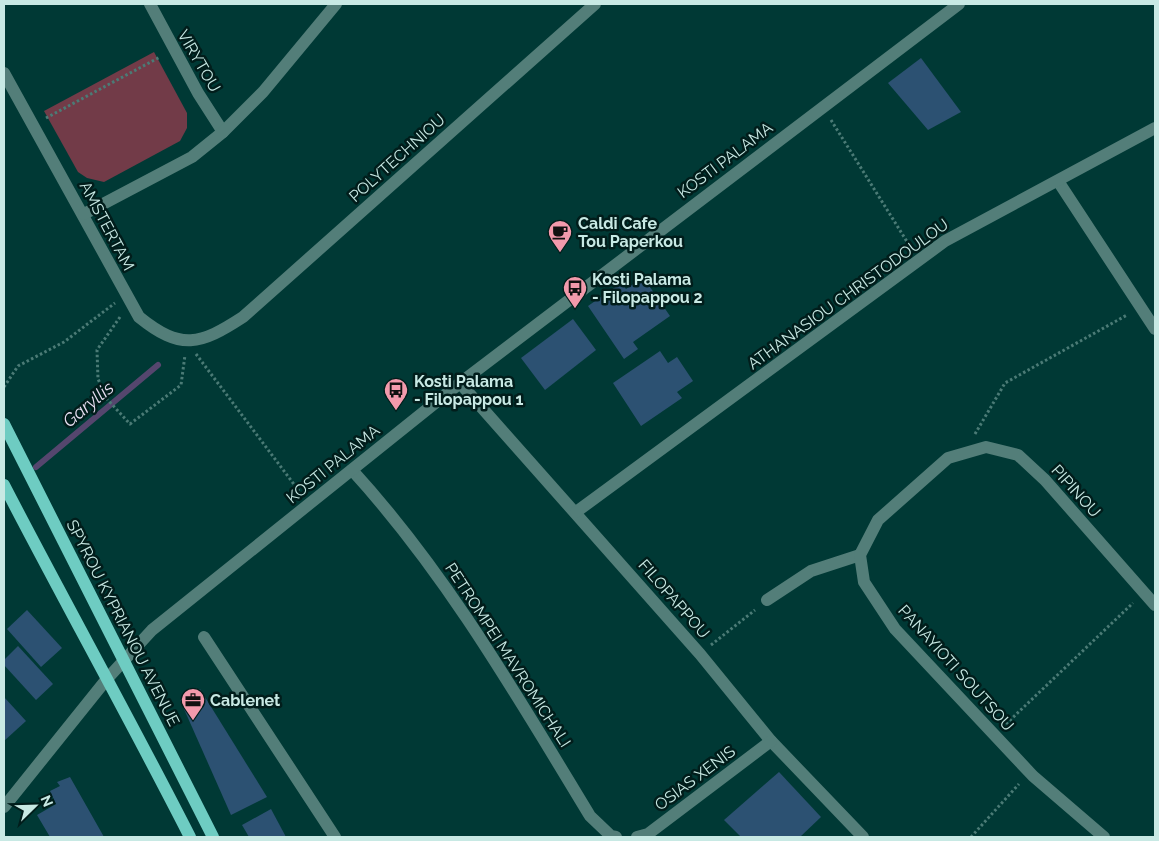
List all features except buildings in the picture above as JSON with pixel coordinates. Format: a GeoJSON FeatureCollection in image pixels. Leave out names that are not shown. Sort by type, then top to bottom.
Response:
{"type":"FeatureCollection","features":[{"type":"Feature","properties":{"kind":"main road","name":"SPYROU KYPRIANOU AVENUE"},"geometry":{"type":"LineString","coordinates":[[4,424],[213,837]]}},
{"type":"Feature","properties":{"kind":"main road"},"geometry":{"type":"LineString","coordinates":[[4,485],[106,680],[136,731],[190,837]]}},
{"type":"Feature","properties":{"kind":"street","name":"VIRYTOU"},"geometry":{"type":"LineString","coordinates":[[150,4],[174,50],[223,132]]}},
{"type":"Feature","properties":{"kind":"street"},"geometry":{"type":"LineString","coordinates":[[84,214],[192,158],[223,132],[262,92],[336,4]]}},
{"type":"Feature","properties":{"kind":"street","name":"POLYTECHNIOU"},"geometry":{"type":"LineString","coordinates":[[186,342],[219,332],[242,317],[595,4]]}},
{"type":"Feature","properties":{"kind":"street","name":"KOSTI PALAMA"},"geometry":{"type":"LineString","coordinates":[[4,807],[106,680],[152,630],[460,383],[959,4]]}},
{"type":"Feature","properties":{"kind":"street","name":"AMSTERTAM"},"geometry":{"type":"LineString","coordinates":[[4,73],[84,214],[139,317],[159,333],[186,342]]}},
{"type":"Feature","properties":{"kind":"street","name":"ATHANASIOU CHRISTODOULOU"},"geometry":{"type":"LineString","coordinates":[[576,512],[945,241],[1155,128]]}},
{"type":"Feature","properties":{"kind":"street"},"geometry":{"type":"LineString","coordinates":[[1058,181],[1155,329]]}},
{"type":"Feature","properties":{"kind":"street","name":"FILOPAPPOU"},"geometry":{"type":"LineString","coordinates":[[460,383],[700,654],[771,740],[863,837]]}},
{"type":"Feature","properties":{"kind":"street","name":"PIPINOU"},"geometry":{"type":"LineString","coordinates":[[860,556],[878,520],[948,458],[986,447],[1018,456],[1045,480],[1143,594],[1155,605]]}},
{"type":"Feature","properties":{"kind":"street","name":"PETROMPEI MAVROMICHALI"},"geometry":{"type":"LineString","coordinates":[[352,470],[379,499],[429,562],[482,639],[590,816],[610,836],[616,837]]}},
{"type":"Feature","properties":{"kind":"street"},"geometry":{"type":"LineString","coordinates":[[767,600],[811,572],[860,556]]}},
{"type":"Feature","properties":{"kind":"street","name":"PANAYIOTI SOUTSOU"},"geometry":{"type":"LineString","coordinates":[[860,556],[864,582],[895,629],[1029,772],[1104,837]]}},
{"type":"Feature","properties":{"kind":"street"},"geometry":{"type":"LineString","coordinates":[[204,637],[335,837]]}},
{"type":"Feature","properties":{"kind":"street","name":"OSIAS XENIS"},"geometry":{"type":"LineString","coordinates":[[637,837],[648,834],[771,740]]}},
{"type":"Feature","properties":{"kind":"path"},"geometry":{"type":"LineString","coordinates":[[33,125],[174,50]]}},
{"type":"Feature","properties":{"kind":"path"},"geometry":{"type":"LineString","coordinates":[[822,107],[919,261]]}},
{"type":"Feature","properties":{"kind":"path"},"geometry":{"type":"LineString","coordinates":[[128,299],[97,350],[98,379],[108,398],[130,424],[181,384],[186,342]]}},
{"type":"Feature","properties":{"kind":"path"},"geometry":{"type":"LineString","coordinates":[[4,388],[18,366],[64,342],[128,299]]}},
{"type":"Feature","properties":{"kind":"path"},"geometry":{"type":"LineString","coordinates":[[972,451],[976,430],[1005,383],[1141,308]]}},
{"type":"Feature","properties":{"kind":"path"},"geometry":{"type":"LineString","coordinates":[[186,342],[309,504]]}},
{"type":"Feature","properties":{"kind":"path"},"geometry":{"type":"LineString","coordinates":[[994,735],[1143,594]]}},
{"type":"Feature","properties":{"kind":"path"},"geometry":{"type":"LineString","coordinates":[[700,654],[767,600]]}},
{"type":"Feature","properties":{"kind":"path"},"geometry":{"type":"LineString","coordinates":[[971,837],[1029,772]]}},
{"type":"Feature","properties":{"kind":"shaded area"},"geometry":{"type":"Polygon","coordinates":[[[154,52],[187,113],[187,128],[180,141],[104,182],[87,178],[78,172],[44,111],[154,52]]]}},
{"type":"Feature","properties":{"kind":"waterway","name":"Garyllis"},"geometry":{"type":"LineString","coordinates":[[36,467],[158,365]]}},
{"type":"Feature","properties":{"kind":"place","name":"Caldi Cafe Tou Paperkou"},"geometry":{"type":"Point","coordinates":[560,253]}},
{"type":"Feature","properties":{"kind":"place","name":"Kosti Palama - Filopappou 2"},"geometry":{"type":"Point","coordinates":[575,309]}},
{"type":"Feature","properties":{"kind":"place","name":"Kosti Palama - Filopappou 1"},"geometry":{"type":"Point","coordinates":[396,411]}},
{"type":"Feature","properties":{"kind":"place","name":"Cablenet"},"geometry":{"type":"Point","coordinates":[193,721]}}]}
